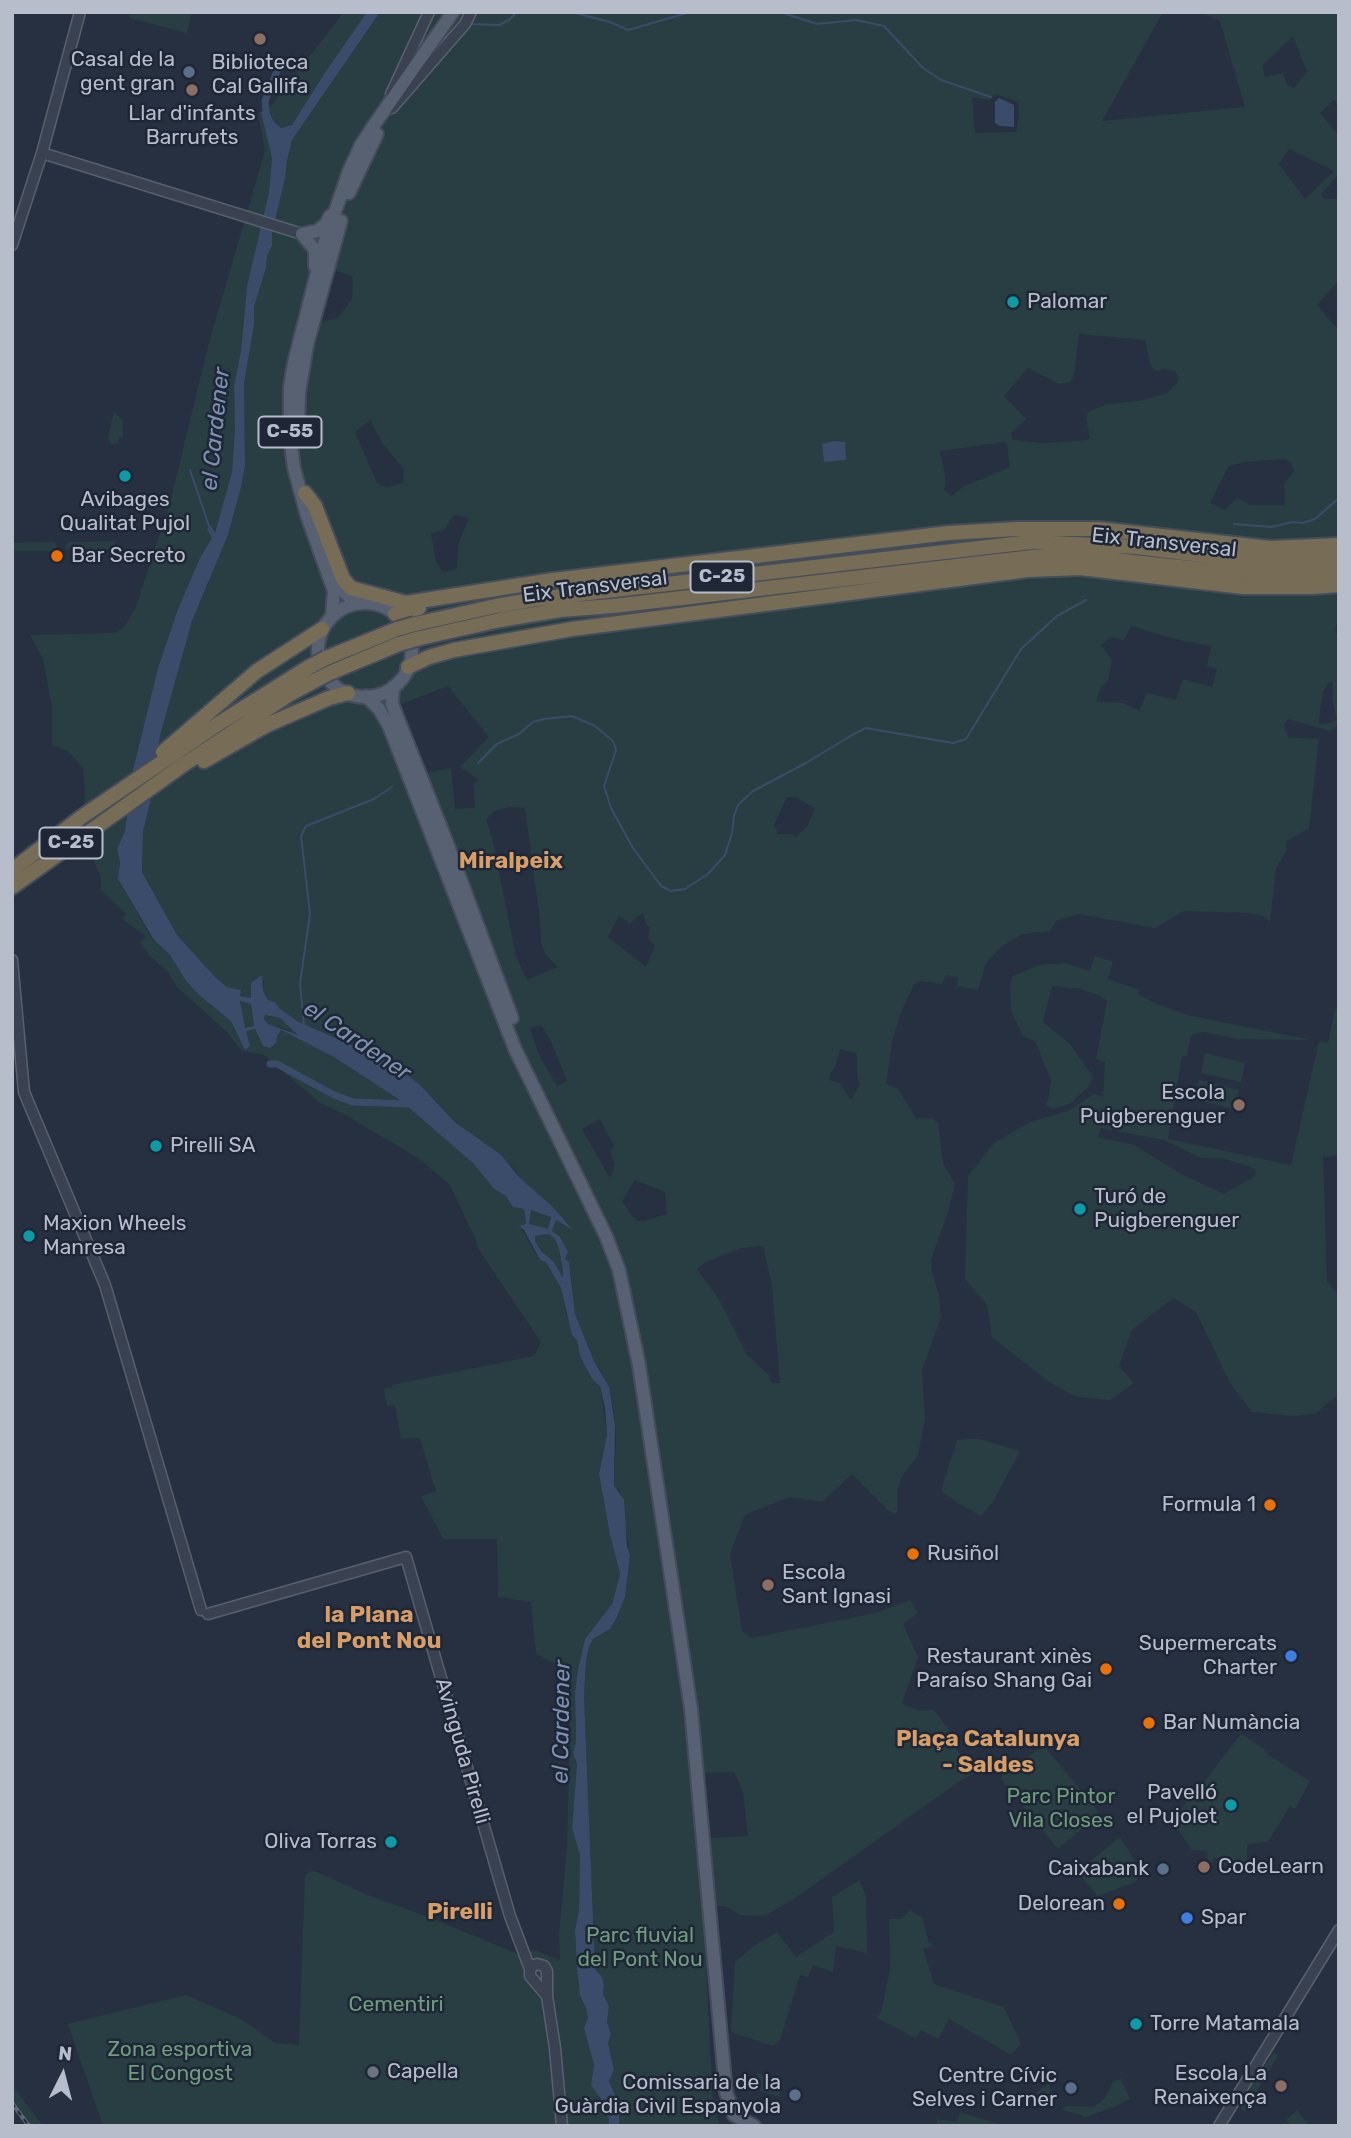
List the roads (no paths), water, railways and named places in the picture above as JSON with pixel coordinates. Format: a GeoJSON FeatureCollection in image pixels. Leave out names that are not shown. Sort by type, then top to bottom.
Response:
{"type":"FeatureCollection","features":[{"type":"Feature","properties":{"kind":"highway"},"geometry":{"type":"LineString","coordinates":[[306,493],[315,506],[343,579],[351,588],[406,603],[553,580],[949,533],[1017,528],[1099,529],[1270,548],[1339,545]]}},
{"type":"Feature","properties":{"kind":"highway","name":"Eix Transversal"},"geometry":{"type":"LineString","coordinates":[[192,736],[329,665],[398,637],[486,608],[537,599],[1031,542],[1136,547],[1292,561],[1339,558]]}},
{"type":"Feature","properties":{"kind":"highway","name":"Eix Transversal"},"geometry":{"type":"LineString","coordinates":[[418,631],[560,610],[1032,557],[1092,557],[1225,572],[1293,575],[1339,572]]}},
{"type":"Feature","properties":{"kind":"highway"},"geometry":{"type":"LineString","coordinates":[[553,580],[780,564],[837,564]]}},
{"type":"Feature","properties":{"kind":"highway"},"geometry":{"type":"LineString","coordinates":[[408,667],[429,657],[454,650],[572,629],[1028,570],[1080,568],[1242,587],[1339,585]]}},
{"type":"Feature","properties":{"kind":"highway"},"geometry":{"type":"LineString","coordinates":[[572,629],[739,591]]}},
{"type":"Feature","properties":{"kind":"highway"},"geometry":{"type":"LineString","coordinates":[[395,614],[447,601],[464,593]]}},
{"type":"Feature","properties":{"kind":"highway"},"geometry":{"type":"LineString","coordinates":[[192,736],[257,671],[322,629]]}},
{"type":"Feature","properties":{"kind":"highway","name":"Eix Transversal"},"geometry":{"type":"LineString","coordinates":[[185,769],[313,673]]}},
{"type":"Feature","properties":{"kind":"highway"},"geometry":{"type":"LineString","coordinates":[[185,769],[267,725],[329,698],[348,693]]}},
{"type":"Feature","properties":{"kind":"highway","name":"C-25"},"geometry":{"type":"LineString","coordinates":[[12,870],[192,736]]}},
{"type":"Feature","properties":{"kind":"highway","name":"C-25"},"geometry":{"type":"LineString","coordinates":[[12,887],[132,801],[185,769]]}},
{"type":"Feature","properties":{"kind":"main road","name":"C-55"},"geometry":{"type":"LineString","coordinates":[[332,616],[334,591],[299,492],[290,437],[290,387],[326,241],[361,145],[416,67],[462,14]]}},
{"type":"Feature","properties":{"kind":"main road","name":"C-55"},"geometry":{"type":"LineString","coordinates":[[360,603],[346,594],[342,586],[321,539],[306,493],[298,446],[299,393],[314,317],[342,214],[388,110]]}},
{"type":"Feature","properties":{"kind":"main road","name":"C-55"},"geometry":{"type":"LineString","coordinates":[[326,241],[331,237],[345,196],[355,180]]}},
{"type":"Feature","properties":{"kind":"main road","name":"C-55"},"geometry":{"type":"LineString","coordinates":[[313,287],[315,250],[303,235],[317,231],[326,223],[340,197]]}},
{"type":"Feature","properties":{"kind":"main road"},"geometry":{"type":"LineString","coordinates":[[303,235],[322,237],[326,241]]}},
{"type":"Feature","properties":{"kind":"main road","name":"C-55"},"geometry":{"type":"LineString","coordinates":[[314,317],[316,295],[328,248],[326,241]]}},
{"type":"Feature","properties":{"kind":"main road"},"geometry":{"type":"LineString","coordinates":[[360,603],[377,604],[395,614],[410,637],[411,654],[408,667],[393,687],[380,694],[366,696],[348,693],[332,683],[321,667],[318,648],[322,629],[332,616],[345,607],[360,603]]}},
{"type":"Feature","properties":{"kind":"main road"},"geometry":{"type":"LineString","coordinates":[[393,687],[392,704],[449,826],[534,1085]]}},
{"type":"Feature","properties":{"kind":"main road"},"geometry":{"type":"LineString","coordinates":[[366,696],[379,709],[389,726],[515,1049],[606,1236],[619,1270],[639,1365],[691,1709],[723,2068],[729,2105],[734,2115],[754,2126]]}},
{"type":"Feature","properties":{"kind":"main road"},"geometry":{"type":"LineString","coordinates":[[412,788],[419,789],[433,826],[449,826]]}},
{"type":"Feature","properties":{"kind":"main road"},"geometry":{"type":"LineString","coordinates":[[449,826],[439,838],[453,877],[450,884]]}},
{"type":"Feature","properties":{"kind":"street"},"geometry":{"type":"LineString","coordinates":[[12,245],[42,153],[80,12]]}},
{"type":"Feature","properties":{"kind":"street"},"geometry":{"type":"LineString","coordinates":[[388,110],[429,12]]}},
{"type":"Feature","properties":{"kind":"street"},"geometry":{"type":"LineString","coordinates":[[388,110],[462,14]]}},
{"type":"Feature","properties":{"kind":"street"},"geometry":{"type":"LineString","coordinates":[[42,153],[303,235]]}},
{"type":"Feature","properties":{"kind":"street","name":"Avinguda Pirelli"},"geometry":{"type":"LineString","coordinates":[[12,960],[24,1091],[105,1285],[205,1612],[406,1557],[510,1916],[534,1966]]}},
{"type":"Feature","properties":{"kind":"street"},"geometry":{"type":"LineString","coordinates":[[1219,2126],[1339,1930]]}},
{"type":"Feature","properties":{"kind":"street"},"geometry":{"type":"LineString","coordinates":[[547,1996],[530,1978],[534,1966],[546,1968],[562,2126]]}},
{"type":"Feature","properties":{"kind":"street"},"geometry":{"type":"LineString","coordinates":[[535,1982],[546,1978]]}},
{"type":"Feature","properties":{"kind":"water"},"geometry":{"type":"Polygon","coordinates":[[[367,12],[380,12],[292,140],[272,233],[272,246],[254,307],[254,325],[244,384],[245,466],[241,487],[228,535],[192,621],[160,736],[151,799],[143,832],[142,872],[177,935],[216,978],[227,987],[241,990],[240,996],[251,998],[251,983],[262,975],[263,991],[267,999],[297,1021],[392,1063],[420,1085],[455,1122],[501,1155],[520,1178],[553,1207],[573,1230],[556,1220],[552,1231],[560,1237],[568,1252],[565,1259],[569,1262],[575,1314],[594,1361],[609,1387],[615,1425],[614,1485],[624,1500],[630,1555],[625,1597],[616,1619],[610,1629],[593,1639],[589,1647],[584,1696],[595,1969],[602,1977],[603,1994],[609,2006],[607,2022],[611,2034],[608,2043],[614,2070],[609,2081],[619,2104],[619,2126],[609,2126],[608,2109],[591,2085],[594,2065],[584,2028],[588,2018],[580,1995],[575,1930],[579,1911],[580,1855],[572,1828],[577,1764],[573,1753],[576,1742],[575,1692],[578,1669],[585,1639],[612,1604],[620,1574],[599,1474],[607,1435],[605,1408],[600,1386],[592,1379],[580,1356],[577,1340],[572,1335],[561,1288],[546,1262],[540,1260],[524,1230],[519,1226],[526,1224],[524,1209],[513,1207],[506,1196],[494,1189],[474,1164],[400,1100],[334,1057],[281,1030],[276,1043],[270,1048],[263,1046],[255,1029],[246,1031],[250,1046],[245,1050],[231,1021],[199,995],[186,981],[170,955],[154,940],[118,879],[120,862],[117,849],[125,831],[133,770],[158,668],[178,609],[200,558],[212,538],[207,529],[211,526],[215,533],[232,472],[234,386],[241,351],[247,286],[269,192],[272,158],[261,112],[268,109],[274,122],[281,128],[292,125],[367,12]],[[240,1001],[245,1028],[254,1026],[251,1004],[240,1001]],[[265,1015],[264,1019],[268,1024],[298,1035],[280,1018],[265,1015]],[[531,1210],[529,1224],[548,1229],[551,1217],[531,1210]],[[549,1234],[535,1236],[541,1251],[554,1262],[563,1278],[555,1239],[549,1234]]]}},
{"type":"Feature","properties":{"kind":"water"},"geometry":{"type":"Polygon","coordinates":[[[999,98],[1014,105],[1014,127],[995,123],[995,102],[999,98]]]}},
{"type":"Feature","properties":{"kind":"water"},"geometry":{"type":"Polygon","coordinates":[[[845,442],[846,460],[824,462],[822,444],[845,442]]]}},
{"type":"Feature","properties":{"kind":"waterway"},"geometry":{"type":"LineString","coordinates":[[470,24],[499,25],[517,12]]}},
{"type":"Feature","properties":{"kind":"waterway"},"geometry":{"type":"LineString","coordinates":[[571,12],[610,22],[628,30],[691,12]]}},
{"type":"Feature","properties":{"kind":"waterway"},"geometry":{"type":"LineString","coordinates":[[780,12],[817,24],[856,20],[884,26],[923,68],[941,80],[991,97]]}},
{"type":"Feature","properties":{"kind":"waterway"},"geometry":{"type":"LineString","coordinates":[[267,118],[265,101],[279,66]]}},
{"type":"Feature","properties":{"kind":"waterway","name":"el Cardener"},"geometry":{"type":"LineString","coordinates":[[190,470],[210,529]]}},
{"type":"Feature","properties":{"kind":"waterway"},"geometry":{"type":"LineString","coordinates":[[1234,524],[1271,527],[1293,522],[1303,523],[1315,519],[1339,498]]}},
{"type":"Feature","properties":{"kind":"waterway"},"geometry":{"type":"LineString","coordinates":[[478,763],[497,744],[519,734],[533,722],[572,716],[595,726],[613,741],[616,750],[604,786],[611,808],[633,848],[661,886],[671,891],[685,889],[708,874],[725,855],[738,805],[753,791],[852,735],[866,728],[953,743],[966,739],[1021,649],[1057,616],[1086,600]]}},
{"type":"Feature","properties":{"kind":"waterway","name":"el Cardener"},"geometry":{"type":"LineString","coordinates":[[304,1025],[300,983],[310,914],[301,836],[306,826],[374,799],[392,787]]}},
{"type":"Feature","properties":{"kind":"waterway"},"geometry":{"type":"LineString","coordinates":[[270,1064],[277,1064],[334,1095],[353,1102],[410,1104]]}},
{"type":"Feature","properties":{"kind":"railway"},"geometry":{"type":"LineString","coordinates":[[12,2103],[29,2126]]}},
{"type":"Feature","properties":{"kind":"place","name":"Biblioteca Cal Gallifa"},"geometry":{"type":"Point","coordinates":[260,39]}},
{"type":"Feature","properties":{"kind":"place","name":"Casal de la gent gran"},"geometry":{"type":"Point","coordinates":[189,72]}},
{"type":"Feature","properties":{"kind":"place","name":"Llar d'infants Barrufets"},"geometry":{"type":"Point","coordinates":[192,90]}},
{"type":"Feature","properties":{"kind":"place","name":"Palomar"},"geometry":{"type":"Point","coordinates":[1013,302]}},
{"type":"Feature","properties":{"kind":"place","name":"Avibages Qualitat Pujol"},"geometry":{"type":"Point","coordinates":[125,476]}},
{"type":"Feature","properties":{"kind":"place","name":"Bar Secreto"},"geometry":{"type":"Point","coordinates":[57,556]}},
{"type":"Feature","properties":{"kind":"place","name":"Escola Puigberenguer"},"geometry":{"type":"Point","coordinates":[1239,1105]}},
{"type":"Feature","properties":{"kind":"place","name":"Pirelli SA"},"geometry":{"type":"Point","coordinates":[156,1146]}},
{"type":"Feature","properties":{"kind":"place","name":"Turó de Puigberenguer"},"geometry":{"type":"Point","coordinates":[1080,1209]}},
{"type":"Feature","properties":{"kind":"place","name":"Maxion Wheels Manresa"},"geometry":{"type":"Point","coordinates":[29,1236]}},
{"type":"Feature","properties":{"kind":"place","name":"Formula 1"},"geometry":{"type":"Point","coordinates":[1270,1505]}},
{"type":"Feature","properties":{"kind":"place","name":"Rusiñol"},"geometry":{"type":"Point","coordinates":[913,1554]}},
{"type":"Feature","properties":{"kind":"place","name":"Escola Sant Ignasi"},"geometry":{"type":"Point","coordinates":[768,1585]}},
{"type":"Feature","properties":{"kind":"place","name":"Supermercats Charter"},"geometry":{"type":"Point","coordinates":[1291,1656]}},
{"type":"Feature","properties":{"kind":"place","name":"Restaurant xinès Paraíso Shang Gai"},"geometry":{"type":"Point","coordinates":[1106,1669]}},
{"type":"Feature","properties":{"kind":"place","name":"Bar Numància"},"geometry":{"type":"Point","coordinates":[1149,1723]}},
{"type":"Feature","properties":{"kind":"place","name":"Pavelló el Pujolet"},"geometry":{"type":"Point","coordinates":[1231,1805]}},
{"type":"Feature","properties":{"kind":"place","name":"Oliva Torras"},"geometry":{"type":"Point","coordinates":[391,1842]}},
{"type":"Feature","properties":{"kind":"place","name":"CodeLearn"},"geometry":{"type":"Point","coordinates":[1204,1867]}},
{"type":"Feature","properties":{"kind":"place","name":"Caixabank"},"geometry":{"type":"Point","coordinates":[1163,1869]}},
{"type":"Feature","properties":{"kind":"place","name":"Delorean"},"geometry":{"type":"Point","coordinates":[1119,1904]}},
{"type":"Feature","properties":{"kind":"place","name":"Spar"},"geometry":{"type":"Point","coordinates":[1187,1918]}},
{"type":"Feature","properties":{"kind":"place","name":"Torre Matamala"},"geometry":{"type":"Point","coordinates":[1136,2024]}},
{"type":"Feature","properties":{"kind":"place","name":"Capella"},"geometry":{"type":"Point","coordinates":[373,2072]}},
{"type":"Feature","properties":{"kind":"place","name":"Escola La Renaixença"},"geometry":{"type":"Point","coordinates":[1281,2086]}},
{"type":"Feature","properties":{"kind":"place","name":"Centre Cívic Selves i Carner"},"geometry":{"type":"Point","coordinates":[1071,2088]}},
{"type":"Feature","properties":{"kind":"place","name":"Comissaria de la Guàrdia Civil Espanyola"},"geometry":{"type":"Point","coordinates":[795,2095]}},
{"type":"Feature","properties":{"kind":"district","name":"Miralpeix"},"geometry":{"type":"Point","coordinates":[511,861]}},
{"type":"Feature","properties":{"kind":"district","name":"la Plana del Pont Nou"},"geometry":{"type":"Point","coordinates":[369,1628]}},
{"type":"Feature","properties":{"kind":"district","name":"Plaça Catalunya - Saldes"},"geometry":{"type":"Point","coordinates":[988,1752]}},
{"type":"Feature","properties":{"kind":"district","name":"Pirelli"},"geometry":{"type":"Point","coordinates":[460,1912]}},
{"type":"Feature","properties":{"kind":"park label","name":"Parc Pintor Vila Closes"},"geometry":{"type":"Point","coordinates":[1061,1809]}},
{"type":"Feature","properties":{"kind":"park label","name":"Parc fluvial del Pont Nou"},"geometry":{"type":"Point","coordinates":[640,1948]}},
{"type":"Feature","properties":{"kind":"park label","name":"Cementiri"},"geometry":{"type":"Point","coordinates":[396,2005]}},
{"type":"Feature","properties":{"kind":"park label","name":"Zona esportiva El Congost"},"geometry":{"type":"Point","coordinates":[180,2062]}}]}
